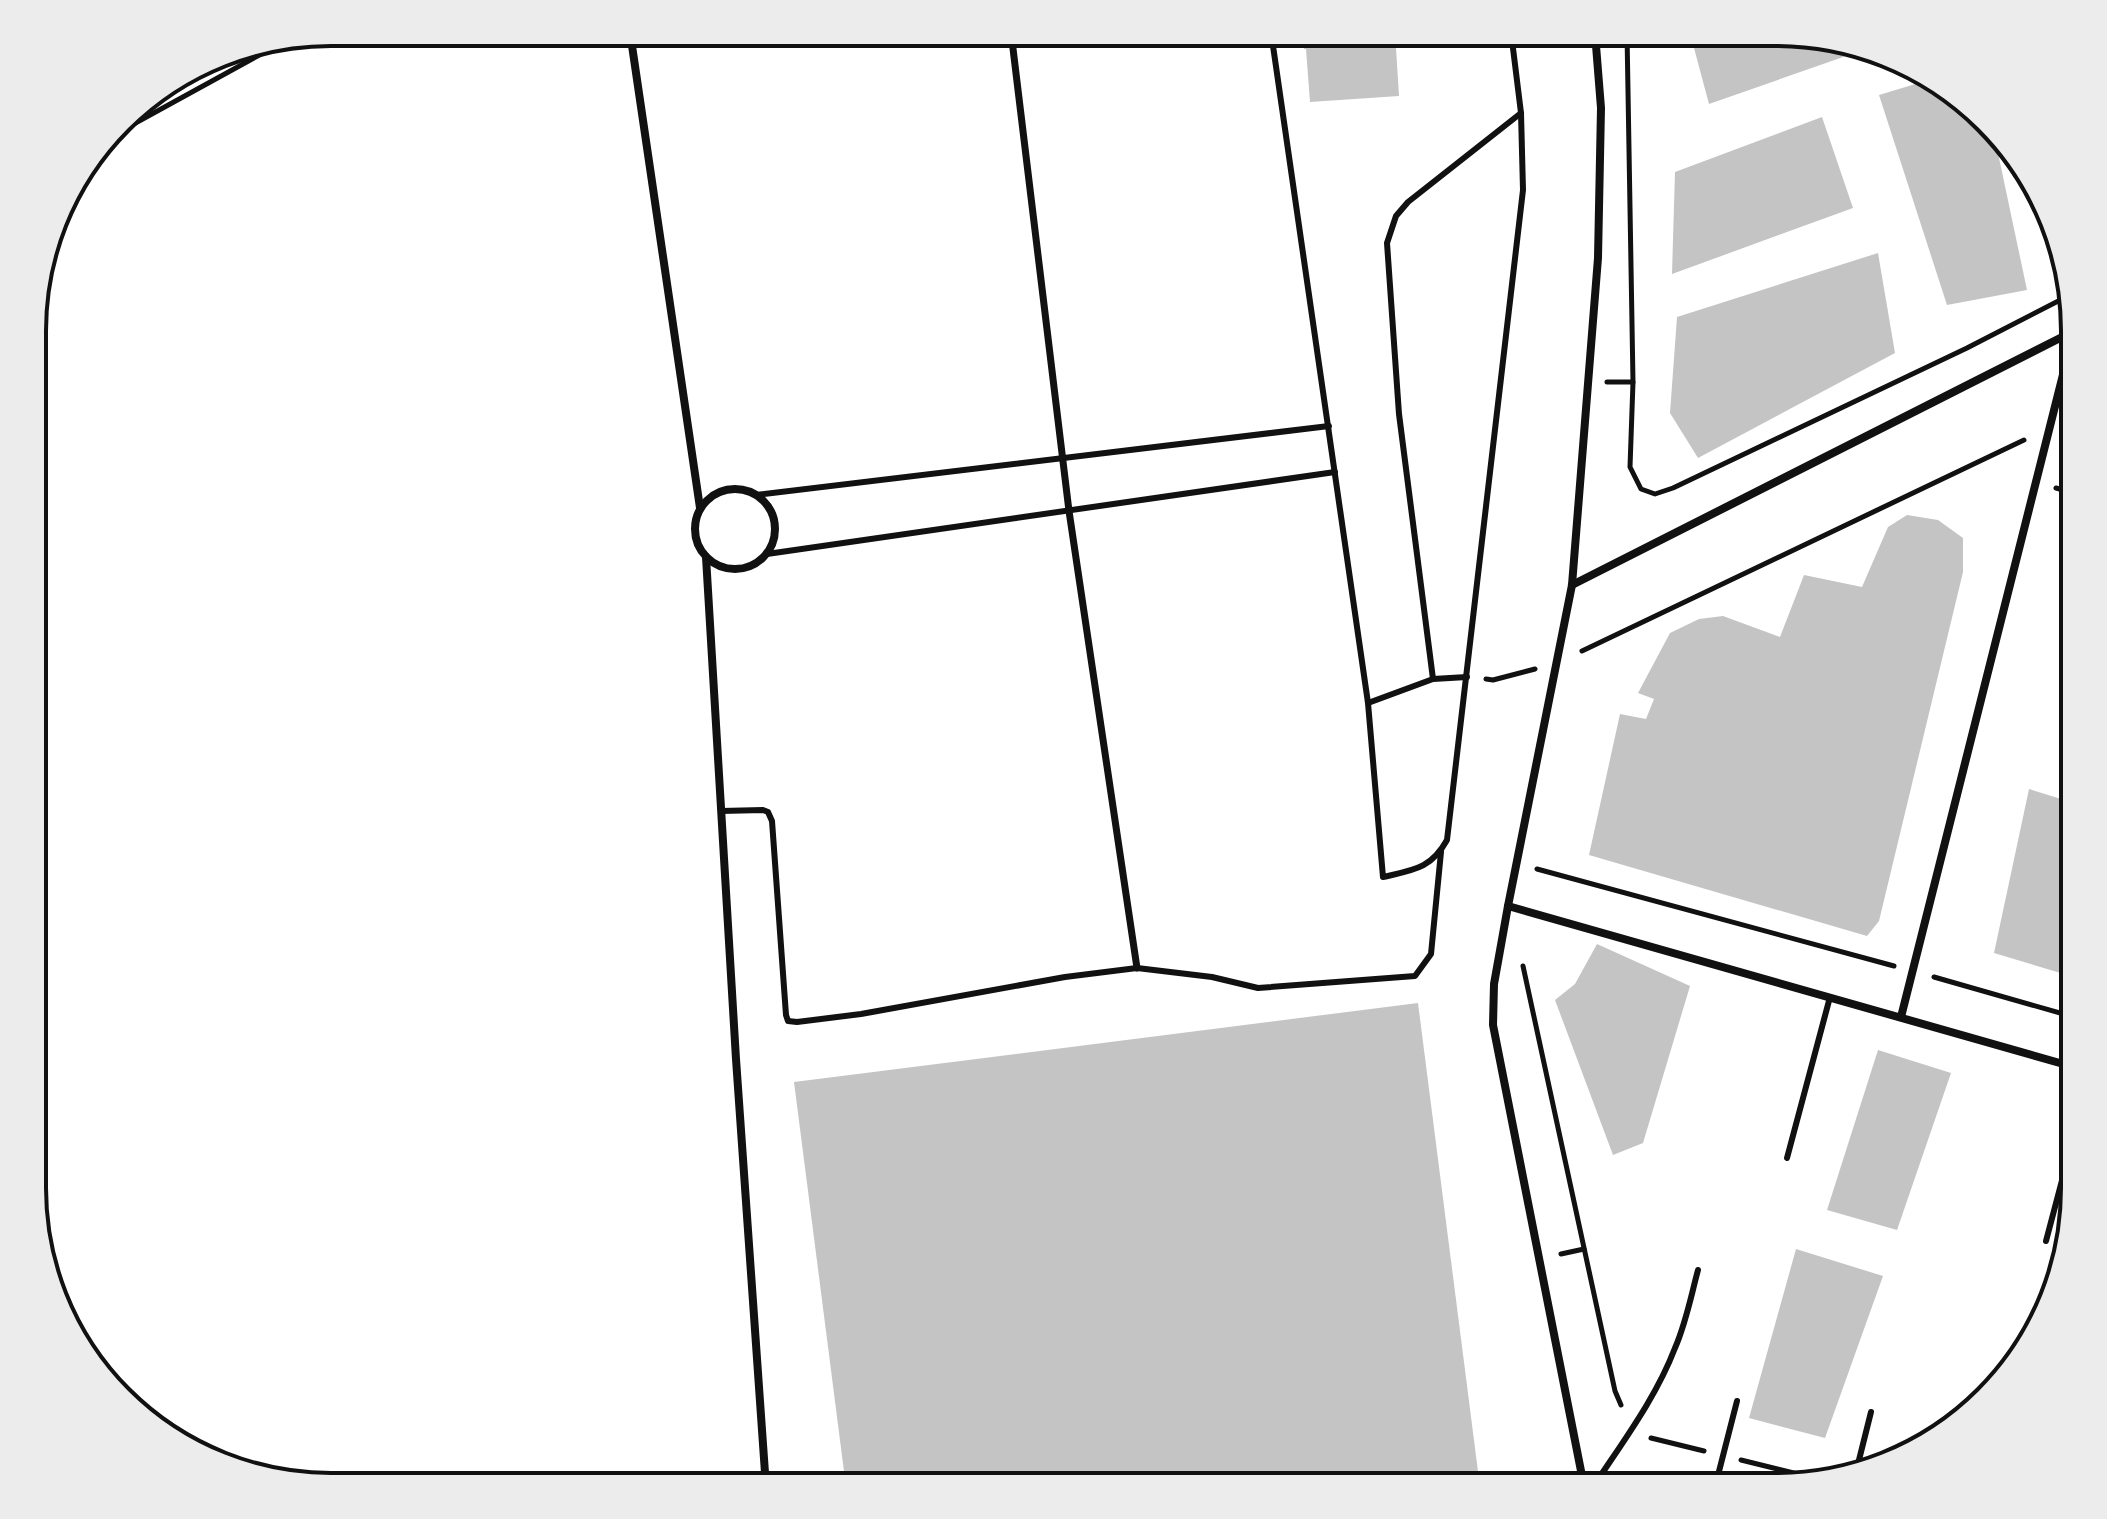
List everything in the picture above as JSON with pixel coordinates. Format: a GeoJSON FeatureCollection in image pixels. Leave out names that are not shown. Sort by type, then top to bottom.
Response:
{"type":"FeatureCollection","features":[{"type":"Feature","properties":{"kind":"street"},"geometry":{"type":"LineString","coordinates":[[632,46],[700,508]]}},
{"type":"Feature","properties":{"kind":"street"},"geometry":{"type":"LineString","coordinates":[[1013,46],[1069,511],[1137,968]]}},
{"type":"Feature","properties":{"kind":"street"},"geometry":{"type":"LineString","coordinates":[[1581,1473],[1493,1025],[1494,984],[1508,906],[1572,585],[1598,258],[1601,108],[1596,46]]}},
{"type":"Feature","properties":{"kind":"street"},"geometry":{"type":"LineString","coordinates":[[1572,585],[2060,338]]}},
{"type":"Feature","properties":{"kind":"street"},"geometry":{"type":"LineString","coordinates":[[1901,1017],[2060,385]]}},
{"type":"Feature","properties":{"kind":"street"},"geometry":{"type":"LineString","coordinates":[[738,488],[756,495],[766,503],[775,522],[773,542],[767,554],[750,566],[737,570],[717,565],[698,546],[695,520],[700,508],[714,494],[725,490],[738,488]]}},
{"type":"Feature","properties":{"kind":"street"},"geometry":{"type":"LineString","coordinates":[[706,557],[765,1473]]}},
{"type":"Feature","properties":{"kind":"street"},"geometry":{"type":"LineString","coordinates":[[1508,906],[2061,1063]]}},
{"type":"Feature","properties":{"kind":"lane"},"geometry":{"type":"LineString","coordinates":[[1273,46],[1368,703],[1383,877],[1419,868],[1432,861],[1447,840],[1523,190],[1521,113],[1513,46]]}},
{"type":"Feature","properties":{"kind":"lane"},"geometry":{"type":"LineString","coordinates":[[1433,679],[1399,414],[1387,243],[1396,216],[1408,202],[1521,113]]}},
{"type":"Feature","properties":{"kind":"lane"},"geometry":{"type":"LineString","coordinates":[[756,495],[1329,426]]}},
{"type":"Feature","properties":{"kind":"lane"},"geometry":{"type":"LineString","coordinates":[[767,554],[1335,472]]}},
{"type":"Feature","properties":{"kind":"lane"},"geometry":{"type":"LineString","coordinates":[[1368,703],[1433,679],[1467,677]]}},
{"type":"Feature","properties":{"kind":"lane"},"geometry":{"type":"LineString","coordinates":[[721,811],[763,810],[768,812],[772,821],[786,1015],[788,1021],[797,1022],[861,1014],[1065,977],[1137,968],[1212,977],[1258,988],[1415,976],[1431,954],[1441,852]]}},
{"type":"Feature","properties":{"kind":"lane"},"geometry":{"type":"LineString","coordinates":[[1787,1158],[1830,997]]}},
{"type":"Feature","properties":{"kind":"lane"},"geometry":{"type":"LineString","coordinates":[[2046,1241],[2061,1184]]}},
{"type":"Feature","properties":{"kind":"lane"},"geometry":{"type":"LineString","coordinates":[[1602,1473],[1667,1368],[1683,1328],[1698,1270]]}},
{"type":"Feature","properties":{"kind":"lane"},"geometry":{"type":"LineString","coordinates":[[1719,1473],[1737,1401]]}},
{"type":"Feature","properties":{"kind":"lane"},"geometry":{"type":"LineString","coordinates":[[1859,1460],[1871,1412]]}},
{"type":"Feature","properties":{"kind":"path"},"geometry":{"type":"LineString","coordinates":[[1627,46],[1633,382],[1630,467],[1641,489],[1655,494],[1673,488],[1953,355],[2059,300]]}},
{"type":"Feature","properties":{"kind":"path"},"geometry":{"type":"LineString","coordinates":[[139,121],[257,56]]}},
{"type":"Feature","properties":{"kind":"path"},"geometry":{"type":"LineString","coordinates":[[1588,382],[1633,382]]}},
{"type":"Feature","properties":{"kind":"path"},"geometry":{"type":"LineString","coordinates":[[1467,677],[1493,680],[1557,663],[2049,428]]}},
{"type":"Feature","properties":{"kind":"path"},"geometry":{"type":"LineString","coordinates":[[1517,864],[2061,1013]]}},
{"type":"Feature","properties":{"kind":"path"},"geometry":{"type":"LineString","coordinates":[[1525,955],[1522,969],[1615,1391],[1625,1414],[1649,1437],[1790,1472]]}},
{"type":"Feature","properties":{"kind":"building"},"geometry":{"type":"Polygon","coordinates":[[[1304,46],[1396,46],[1399,96],[1310,102],[1304,46]]]}},
{"type":"Feature","properties":{"kind":"building"},"geometry":{"type":"Polygon","coordinates":[[[1693,46],[1813,48],[1847,56],[1709,104],[1693,46]]]}},
{"type":"Feature","properties":{"kind":"building"},"geometry":{"type":"Polygon","coordinates":[[[1917,83],[1964,117],[1998,153],[2027,290],[1947,305],[1879,95],[1917,83]]]}},
{"type":"Feature","properties":{"kind":"building"},"geometry":{"type":"Polygon","coordinates":[[[1822,117],[1853,208],[1672,274],[1675,172],[1822,117]]]}},
{"type":"Feature","properties":{"kind":"building"},"geometry":{"type":"Polygon","coordinates":[[[1878,253],[1895,353],[1698,458],[1670,413],[1677,317],[1878,253]]]}},
{"type":"Feature","properties":{"kind":"building"},"geometry":{"type":"Polygon","coordinates":[[[1907,515],[1938,520],[1963,538],[1963,572],[1879,921],[1867,936],[1589,855],[1620,714],[1646,719],[1654,699],[1638,693],[1670,633],[1699,619],[1723,616],[1780,637],[1804,575],[1862,587],[1888,527],[1907,515]]]}},
{"type":"Feature","properties":{"kind":"building"},"geometry":{"type":"Polygon","coordinates":[[[2029,789],[2061,799],[2061,973],[1994,953],[2029,789]]]}},
{"type":"Feature","properties":{"kind":"building"},"geometry":{"type":"Polygon","coordinates":[[[1597,944],[1690,986],[1643,1143],[1613,1155],[1555,1000],[1575,984],[1597,944]]]}},
{"type":"Feature","properties":{"kind":"building"},"geometry":{"type":"Polygon","coordinates":[[[1418,1003],[1478,1473],[844,1473],[794,1082],[1418,1003]]]}},
{"type":"Feature","properties":{"kind":"building"},"geometry":{"type":"Polygon","coordinates":[[[1878,1050],[1951,1073],[1897,1230],[1827,1210],[1878,1050]]]}},
{"type":"Feature","properties":{"kind":"building"},"geometry":{"type":"Polygon","coordinates":[[[1796,1249],[1883,1276],[1825,1438],[1749,1418],[1796,1249]]]}}]}
